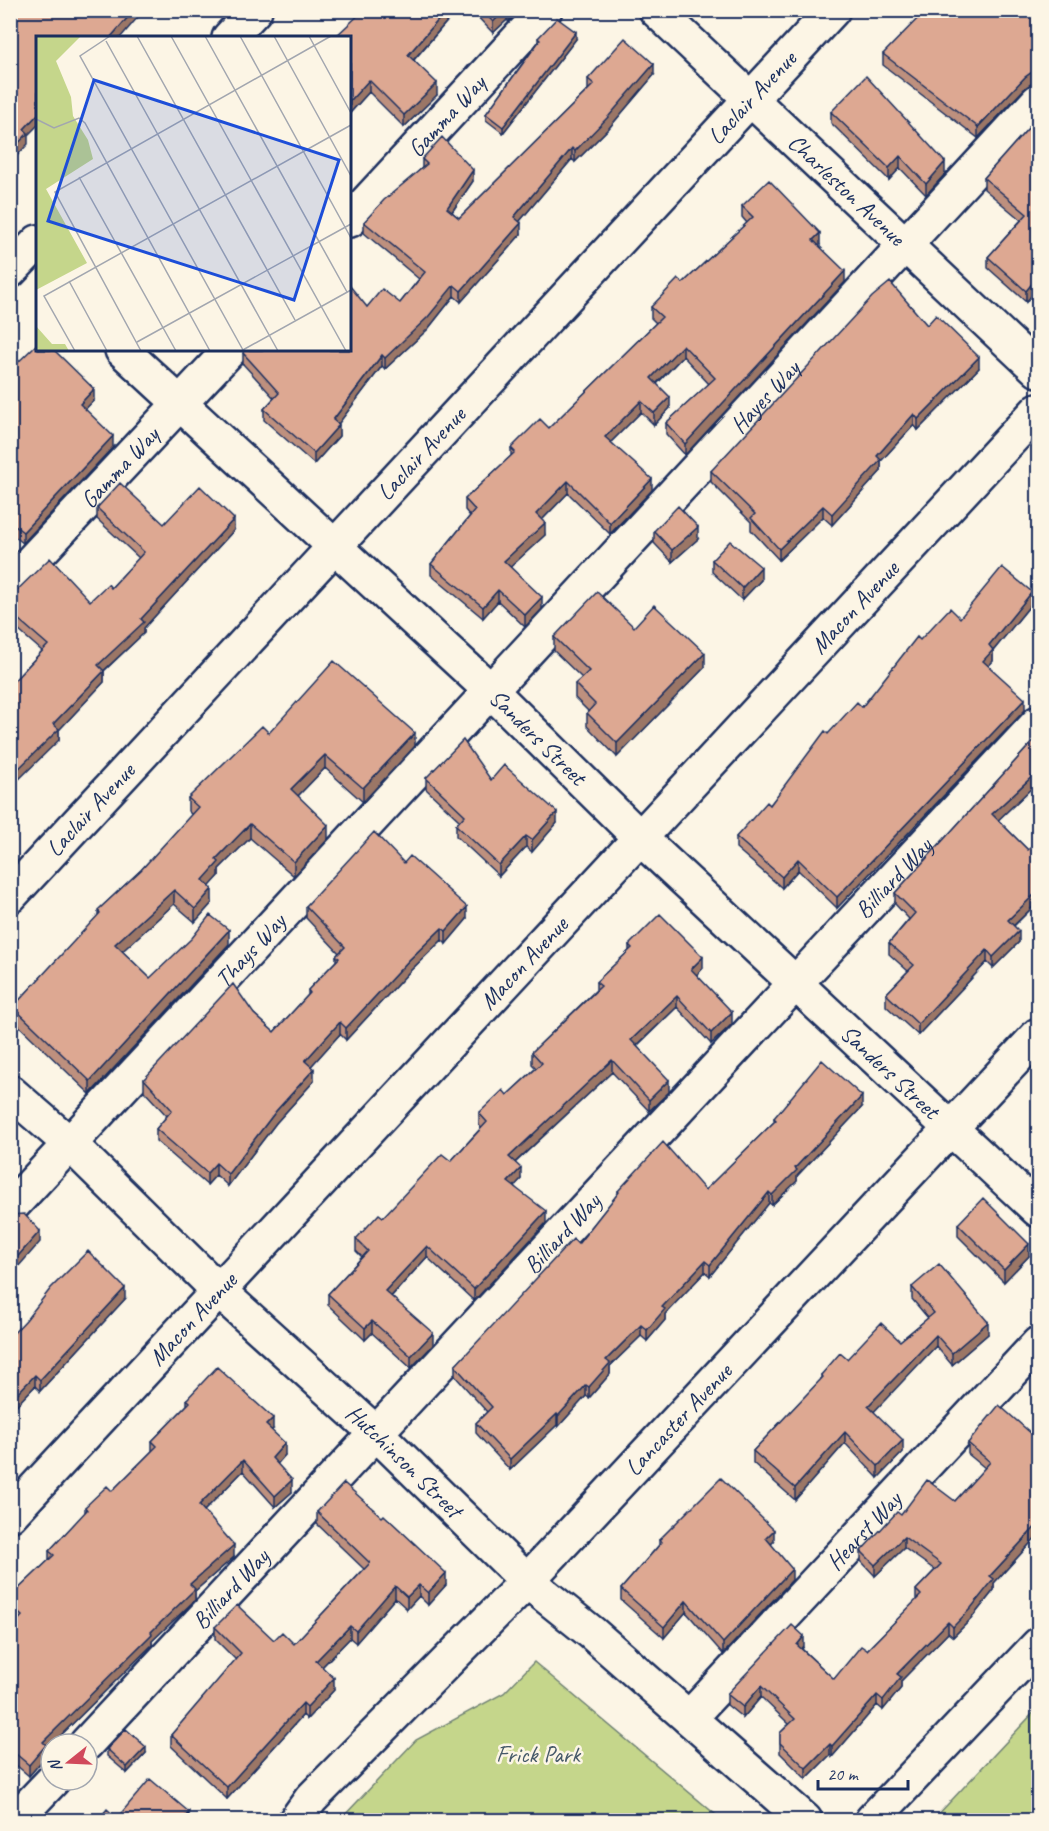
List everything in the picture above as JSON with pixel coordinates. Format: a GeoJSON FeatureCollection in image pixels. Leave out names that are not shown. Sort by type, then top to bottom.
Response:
{"type":"FeatureCollection","features":[{"type":"Feature","properties":{"kind":"street"},"geometry":{"type":"LineString","coordinates":[[231,36],[255,10]]}},
{"type":"Feature","properties":{"kind":"street","name":"Gamma Way"},"geometry":{"type":"LineString","coordinates":[[351,219],[545,10]]}},
{"type":"Feature","properties":{"kind":"street","name":"Charleston Avenue"},"geometry":{"type":"LineString","coordinates":[[656,10],[749,100],[1038,369]]}},
{"type":"Feature","properties":{"kind":"street","name":"Laclair Avenue"},"geometry":{"type":"LineString","coordinates":[[10,896],[833,10]]}},
{"type":"Feature","properties":{"kind":"street","name":"Hayes Way"},"geometry":{"type":"LineString","coordinates":[[490,690],[1038,101]]}},
{"type":"Feature","properties":{"kind":"street","name":"Sanders Street"},"geometry":{"type":"LineString","coordinates":[[123,351],[181,402],[335,548],[490,690],[640,838],[1038,1210]]}},
{"type":"Feature","properties":{"kind":"street","name":"Gamma Way"},"geometry":{"type":"LineString","coordinates":[[10,584],[229,351]]}},
{"type":"Feature","properties":{"kind":"street","name":"Macon Avenue"},"geometry":{"type":"LineString","coordinates":[[10,1515],[1038,410]]}},
{"type":"Feature","properties":{"kind":"street","name":"Thays Way"},"geometry":{"type":"LineString","coordinates":[[10,1208],[232,973],[490,690]]}},
{"type":"Feature","properties":{"kind":"street","name":"Billiard Way"},"geometry":{"type":"LineString","coordinates":[[97,1732],[1038,723]]}},
{"type":"Feature","properties":{"kind":"street","name":"Lancaster Avenue"},"geometry":{"type":"LineString","coordinates":[[303,1810],[527,1581],[952,1130],[1038,1035]]}},
{"type":"Feature","properties":{"kind":"street","name":"Hutchinson Street"},"geometry":{"type":"LineString","coordinates":[[10,1092],[70,1144],[219,1291],[375,1432],[527,1581],[592,1633],[805,1821]]}},
{"type":"Feature","properties":{"kind":"street","name":"Hearst Way"},"geometry":{"type":"LineString","coordinates":[[689,1718],[1038,1344]]}},
{"type":"Feature","properties":{"kind":"street"},"geometry":{"type":"LineString","coordinates":[[872,1821],[1038,1645]]}},
{"type":"Feature","properties":{"kind":"street"},"geometry":{"type":"LineString","coordinates":[[15,1821],[42,1792]]}},
{"type":"Feature","properties":{"kind":"green space","name":"Frick Park"},"geometry":{"type":"Polygon","coordinates":[[[534,1662],[722,1820],[340,1820],[416,1740],[504,1693],[534,1662]]]}},
{"type":"Feature","properties":{"kind":"green space"},"geometry":{"type":"Polygon","coordinates":[[[1038,1708],[1038,1820],[933,1820],[1038,1708]]]}},
{"type":"Feature","properties":{"kind":"building"},"geometry":{"type":"Polygon","coordinates":[[[10,10],[134,10],[112,36],[36,36],[36,116],[24,129],[28,133],[10,152],[10,10]]]}},
{"type":"Feature","properties":{"kind":"building"},"geometry":{"type":"Polygon","coordinates":[[[364,10],[447,10],[408,55],[437,83],[404,115],[369,80],[351,100],[351,36],[336,36],[364,10]]]}},
{"type":"Feature","properties":{"kind":"building"},"geometry":{"type":"Polygon","coordinates":[[[482,10],[505,10],[493,22],[482,10]]]}},
{"type":"Feature","properties":{"kind":"building"},"geometry":{"type":"Polygon","coordinates":[[[926,10],[1038,10],[1038,72],[1032,72],[1025,77],[978,127],[883,54],[926,10]]]}},
{"type":"Feature","properties":{"kind":"building"},"geometry":{"type":"Polygon","coordinates":[[[557,18],[576,32],[503,127],[486,114],[540,40],[538,38],[557,18]]]}},
{"type":"Feature","properties":{"kind":"building"},"geometry":{"type":"Polygon","coordinates":[[[625,38],[654,64],[575,151],[572,148],[514,217],[521,223],[461,291],[454,285],[428,317],[385,358],[382,355],[333,420],[339,425],[314,453],[264,409],[279,393],[244,351],[351,351],[351,287],[367,307],[382,289],[400,303],[425,272],[364,222],[384,200],[427,164],[422,159],[442,137],[473,170],[447,208],[459,218],[594,84],[588,79],[625,38]]]}},
{"type":"Feature","properties":{"kind":"building"},"geometry":{"type":"Polygon","coordinates":[[[866,76],[945,162],[926,184],[900,156],[889,168],[831,112],[866,76]]]}},
{"type":"Feature","properties":{"kind":"building"},"geometry":{"type":"Polygon","coordinates":[[[1038,117],[1038,276],[1026,291],[988,257],[1027,214],[984,178],[1038,117]]]}},
{"type":"Feature","properties":{"kind":"building"},"geometry":{"type":"Polygon","coordinates":[[[769,180],[820,233],[813,240],[845,271],[685,444],[666,423],[715,378],[683,345],[651,378],[670,397],[654,413],[641,401],[605,437],[652,479],[610,523],[568,481],[536,514],[545,523],[504,561],[542,597],[525,615],[498,590],[483,607],[431,564],[475,510],[465,499],[515,452],[511,448],[540,419],[549,428],[662,317],[651,307],[678,279],[683,283],[753,217],[742,206],[769,180]]]}},
{"type":"Feature","properties":{"kind":"building"},"geometry":{"type":"Polygon","coordinates":[[[890,282],[927,325],[936,315],[979,357],[918,419],[914,414],[877,456],[881,460],[832,514],[823,506],[779,549],[751,518],[755,514],[711,471],[872,297],[890,282]]]}},
{"type":"Feature","properties":{"kind":"building"},"geometry":{"type":"Polygon","coordinates":[[[36,345],[36,351],[55,351],[94,389],[80,404],[113,436],[23,532],[10,522],[10,370],[36,345]]]}},
{"type":"Feature","properties":{"kind":"building"},"geometry":{"type":"Polygon","coordinates":[[[120,483],[164,524],[200,486],[234,519],[141,619],[144,622],[98,665],[104,671],[53,724],[59,729],[10,777],[10,683],[48,645],[10,612],[10,597],[50,558],[90,601],[108,584],[111,588],[144,552],[97,508],[120,483]]]}},
{"type":"Feature","properties":{"kind":"building"},"geometry":{"type":"Polygon","coordinates":[[[678,506],[698,527],[672,550],[654,531],[678,506]]]}},
{"type":"Feature","properties":{"kind":"building"},"geometry":{"type":"Polygon","coordinates":[[[730,541],[761,567],[742,588],[712,560],[730,541]]]}},
{"type":"Feature","properties":{"kind":"building"},"geometry":{"type":"Polygon","coordinates":[[[1002,567],[1032,592],[989,645],[993,650],[983,661],[1025,699],[837,897],[798,859],[782,877],[736,837],[767,802],[770,805],[825,731],[828,734],[857,702],[862,707],[917,637],[920,640],[950,608],[960,618],[1002,567]]]}},
{"type":"Feature","properties":{"kind":"building"},"geometry":{"type":"Polygon","coordinates":[[[597,592],[634,627],[654,605],[705,653],[617,743],[587,713],[595,704],[575,684],[589,671],[554,637],[597,592]]]}},
{"type":"Feature","properties":{"kind":"building"},"geometry":{"type":"Polygon","coordinates":[[[334,661],[415,733],[363,788],[325,755],[291,789],[328,825],[294,862],[250,824],[216,859],[219,862],[203,880],[212,889],[195,909],[174,890],[115,944],[150,978],[192,938],[210,915],[229,930],[90,1081],[13,1007],[100,913],[98,910],[141,870],[198,807],[188,798],[262,726],[269,733],[334,661]]]}},
{"type":"Feature","properties":{"kind":"building"},"geometry":{"type":"Polygon","coordinates":[[[1038,736],[1038,771],[992,814],[1028,850],[1038,841],[1038,891],[1008,920],[1019,931],[993,957],[987,950],[918,1024],[886,994],[914,965],[889,943],[915,913],[895,893],[1038,736]]]}},
{"type":"Feature","properties":{"kind":"building"},"geometry":{"type":"Polygon","coordinates":[[[463,740],[491,780],[504,765],[557,812],[532,840],[526,836],[499,865],[456,825],[465,815],[426,778],[463,740]]]}},
{"type":"Feature","properties":{"kind":"building"},"geometry":{"type":"Polygon","coordinates":[[[374,832],[404,863],[410,856],[467,907],[446,931],[442,928],[409,960],[346,1028],[340,1022],[305,1061],[314,1069],[276,1111],[228,1174],[216,1163],[207,1173],[156,1129],[172,1110],[144,1079],[233,984],[254,1014],[274,1032],[310,993],[308,990],[339,958],[336,956],[345,947],[306,906],[374,832]]]}},
{"type":"Feature","properties":{"kind":"building"},"geometry":{"type":"Polygon","coordinates":[[[660,914],[703,957],[691,969],[732,1012],[711,1033],[677,996],[631,1040],[669,1080],[649,1100],[612,1060],[509,1157],[521,1168],[508,1182],[546,1211],[474,1289],[427,1246],[385,1291],[433,1333],[411,1356],[372,1321],[365,1328],[328,1294],[368,1251],[356,1239],[379,1214],[383,1217],[442,1154],[451,1161],[487,1122],[479,1113],[503,1090],[507,1095],[542,1063],[532,1052],[601,986],[596,982],[632,948],[629,945],[660,914]]]}},
{"type":"Feature","properties":{"kind":"building"},"geometry":{"type":"Polygon","coordinates":[[[822,1060],[862,1096],[795,1168],[797,1170],[772,1195],[769,1192],[710,1265],[705,1261],[662,1307],[665,1309],[647,1330],[641,1325],[606,1360],[610,1363],[589,1387],[586,1385],[558,1416],[557,1414],[510,1459],[476,1423],[492,1407],[455,1366],[573,1239],[578,1244],[618,1191],[663,1142],[705,1190],[776,1120],[774,1118],[822,1060]]]}},
{"type":"Feature","properties":{"kind":"building"},"geometry":{"type":"Polygon","coordinates":[[[983,1198],[1029,1244],[1004,1270],[958,1224],[983,1198]]]}},
{"type":"Feature","properties":{"kind":"building"},"geometry":{"type":"Polygon","coordinates":[[[24,1214],[40,1231],[10,1265],[10,1215],[24,1214]]]}},
{"type":"Feature","properties":{"kind":"building"},"geometry":{"type":"Polygon","coordinates":[[[88,1251],[125,1288],[40,1380],[35,1375],[10,1401],[10,1337],[51,1288],[88,1251]]]}},
{"type":"Feature","properties":{"kind":"building"},"geometry":{"type":"Polygon","coordinates":[[[939,1264],[988,1322],[952,1353],[936,1335],[868,1406],[903,1440],[878,1466],[845,1432],[795,1488],[753,1451],[823,1377],[821,1375],[840,1353],[847,1359],[881,1323],[900,1341],[934,1313],[912,1287],[939,1264]]]}},
{"type":"Feature","properties":{"kind":"building"},"geometry":{"type":"Polygon","coordinates":[[[217,1367],[273,1418],[266,1425],[285,1443],[272,1458],[292,1480],[275,1496],[243,1460],[199,1505],[234,1545],[190,1584],[195,1589],[53,1732],[39,1732],[39,1753],[29,1765],[10,1749],[10,1629],[22,1616],[10,1605],[10,1597],[54,1555],[49,1551],[87,1510],[85,1507],[107,1486],[112,1491],[157,1446],[152,1441],[190,1402],[187,1399],[217,1367]]]}},
{"type":"Feature","properties":{"kind":"building"},"geometry":{"type":"Polygon","coordinates":[[[999,1405],[1033,1435],[1038,1430],[1038,1524],[990,1576],[994,1579],[953,1627],[948,1622],[897,1674],[901,1677],[883,1700],[877,1695],[832,1746],[830,1744],[806,1768],[780,1743],[780,1733],[795,1719],[761,1686],[743,1707],[727,1694],[792,1625],[804,1636],[797,1645],[834,1679],[861,1646],[867,1650],[921,1595],[916,1590],[941,1564],[904,1537],[875,1565],[861,1551],[897,1512],[901,1515],[927,1480],[955,1501],[990,1462],[968,1443],[999,1405]]]}},
{"type":"Feature","properties":{"kind":"building"},"geometry":{"type":"Polygon","coordinates":[[[721,1478],[774,1530],[766,1538],[792,1569],[723,1643],[686,1601],[664,1627],[621,1589],[662,1542],[659,1540],[721,1478]]]}},
{"type":"Feature","properties":{"kind":"building"},"geometry":{"type":"Polygon","coordinates":[[[344,1483],[382,1517],[384,1515],[446,1573],[428,1593],[419,1585],[407,1597],[395,1586],[356,1631],[350,1626],[316,1661],[334,1678],[307,1707],[303,1703],[227,1787],[171,1735],[241,1653],[215,1627],[237,1605],[274,1640],[282,1632],[294,1644],[370,1563],[317,1512],[344,1483]]]}},
{"type":"Feature","properties":{"kind":"building"},"geometry":{"type":"Polygon","coordinates":[[[126,1729],[146,1747],[127,1767],[107,1749],[126,1729]]]}},
{"type":"Feature","properties":{"kind":"building"},"geometry":{"type":"Polygon","coordinates":[[[150,1779],[189,1812],[182,1821],[97,1821],[107,1809],[117,1818],[150,1779]]]}}]}
